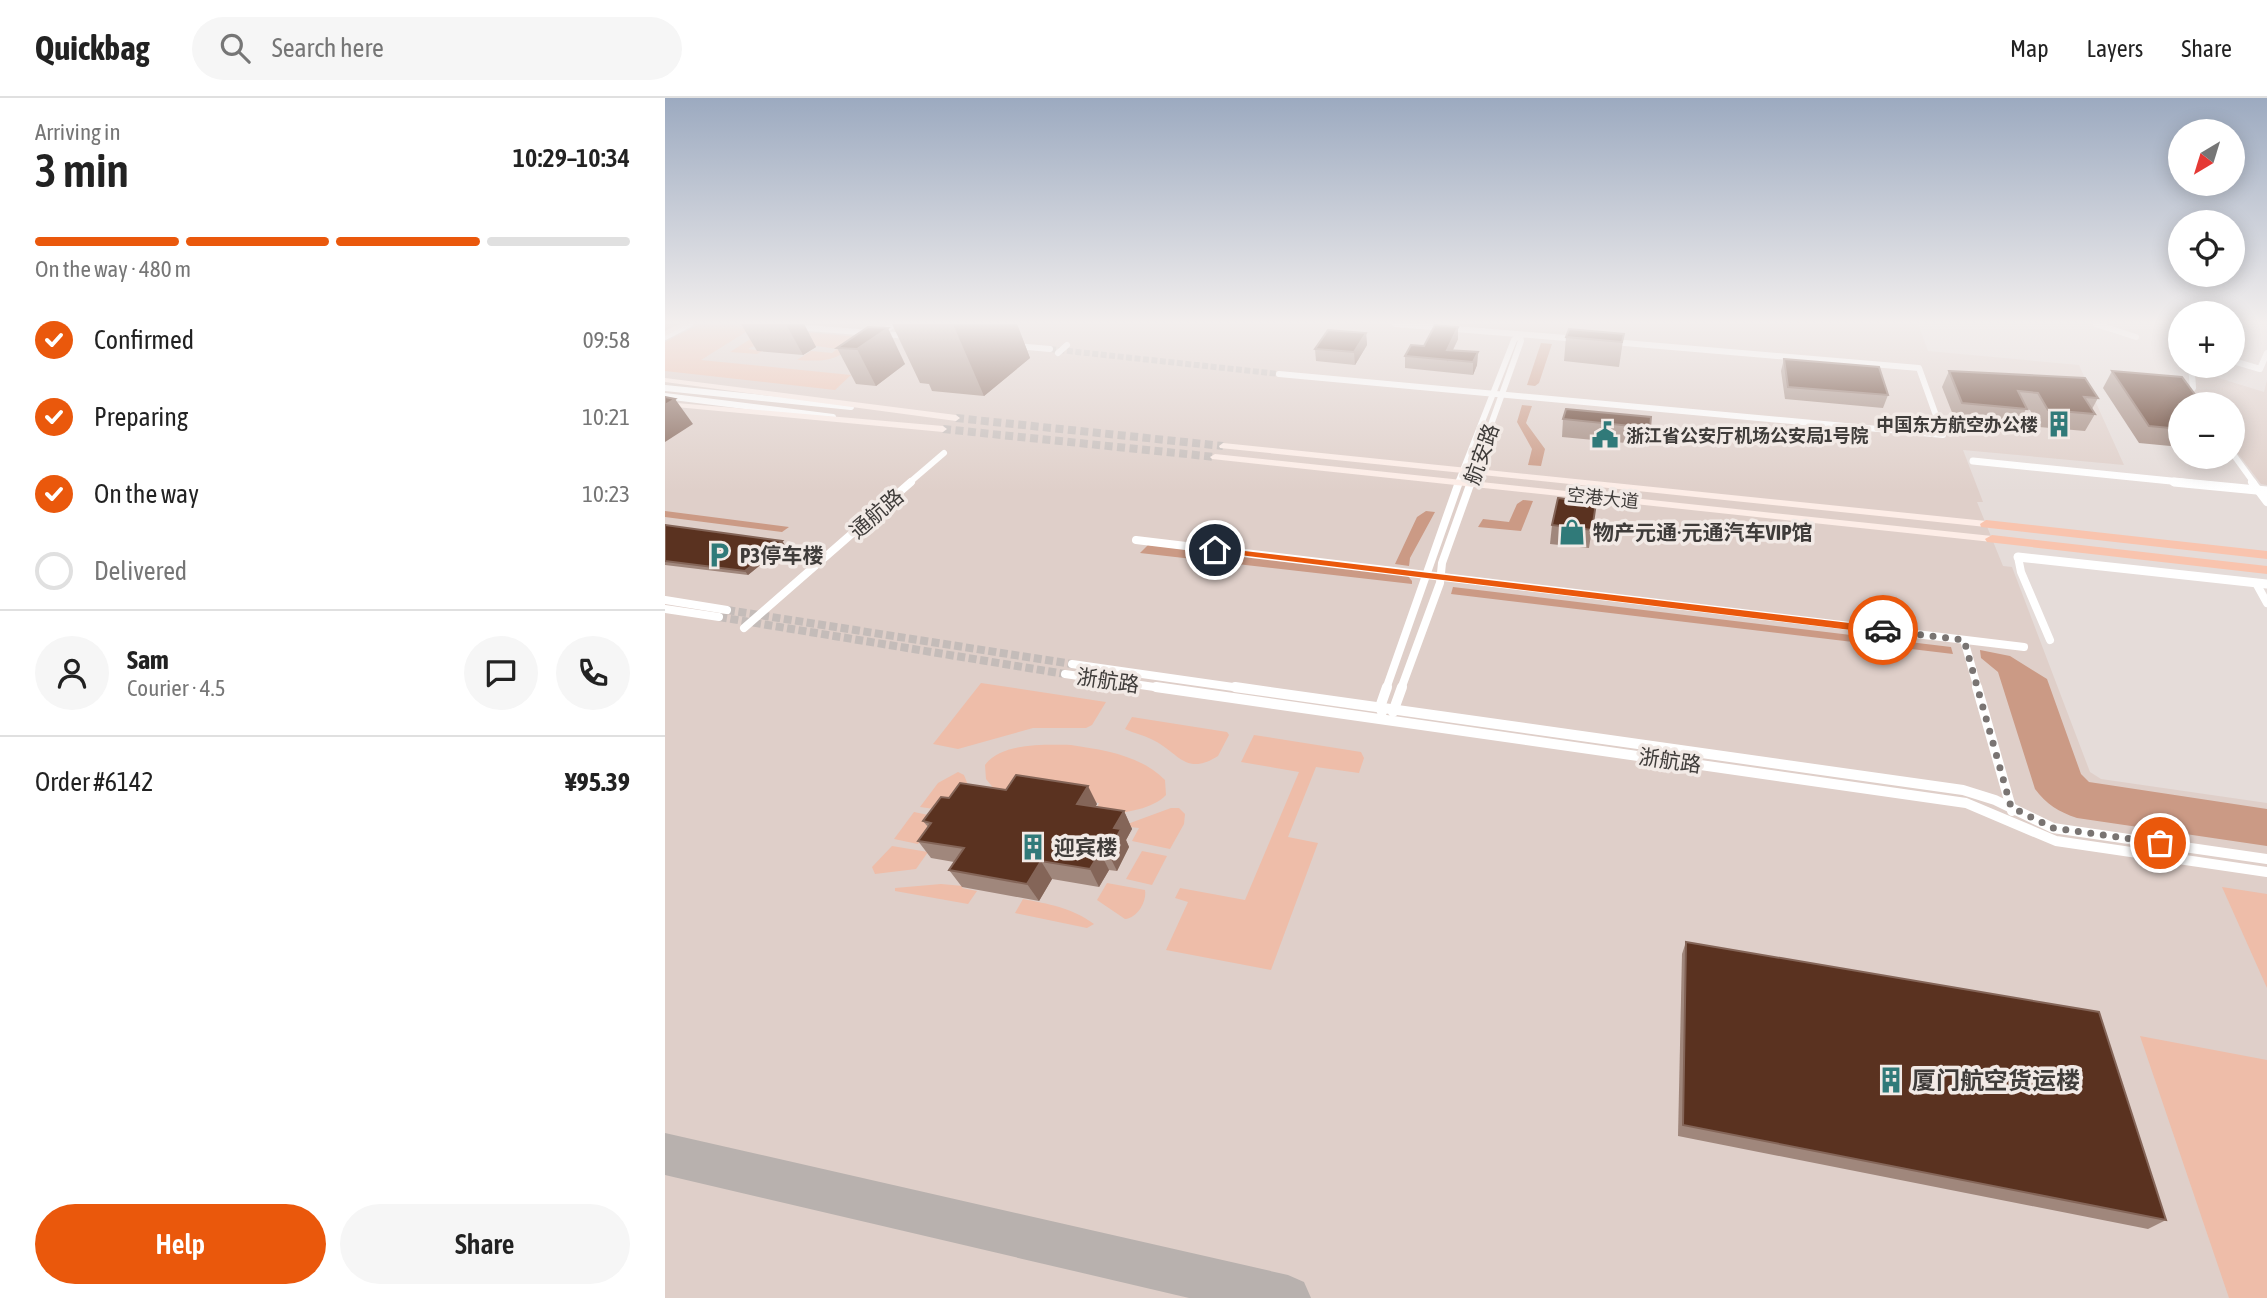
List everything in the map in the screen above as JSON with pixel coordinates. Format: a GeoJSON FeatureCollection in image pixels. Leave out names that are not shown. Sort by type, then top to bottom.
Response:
{"type":"FeatureCollection","features":[{"type":"Feature","properties":{"kind":"highway"},"geometry":{"type":"LineString","coordinates":[[1986,524],[2267,555]]}},
{"type":"Feature","properties":{"kind":"highway"},"geometry":{"type":"LineString","coordinates":[[1992,539],[2267,570]]}},
{"type":"Feature","properties":{"kind":"main road"},"geometry":{"type":"LineString","coordinates":[[665,380],[771,391],[851,407],[956,418]]}},
{"type":"Feature","properties":{"kind":"main road"},"geometry":{"type":"LineString","coordinates":[[665,404],[943,429]]}},
{"type":"Feature","properties":{"kind":"main road","name":"空港大道"},"geometry":{"type":"LineString","coordinates":[[1223,446],[1986,524]]}},
{"type":"Feature","properties":{"kind":"main road","name":"空港大道"},"geometry":{"type":"LineString","coordinates":[[1215,457],[1992,539]]}},
{"type":"Feature","properties":{"kind":"street"},"geometry":{"type":"LineString","coordinates":[[1348,380],[1943,435],[1924,380]]}},
{"type":"Feature","properties":{"kind":"street","name":"航安路"},"geometry":{"type":"LineString","coordinates":[[1380,707],[1426,575],[1504,380]]}},
{"type":"Feature","properties":{"kind":"street"},"geometry":{"type":"LineString","coordinates":[[665,388],[851,407]]}},
{"type":"Feature","properties":{"kind":"street"},"geometry":{"type":"LineString","coordinates":[[665,396],[837,418]]}},
{"type":"Feature","properties":{"kind":"street","name":"通航路"},"geometry":{"type":"LineString","coordinates":[[744,628],[944,453]]}},
{"type":"Feature","properties":{"kind":"street"},"geometry":{"type":"LineString","coordinates":[[1973,461],[2263,491]]}},
{"type":"Feature","properties":{"kind":"street"},"geometry":{"type":"LineString","coordinates":[[2245,469],[2263,491],[2267,502]]}},
{"type":"Feature","properties":{"kind":"street","name":"航安路"},"geometry":{"type":"LineString","coordinates":[[1397,710],[1440,577],[1465,483]]}},
{"type":"Feature","properties":{"kind":"street"},"geometry":{"type":"LineString","coordinates":[[1136,540],[2024,647]]}},
{"type":"Feature","properties":{"kind":"street"},"geometry":{"type":"LineString","coordinates":[[2050,640],[2021,572],[2018,557],[2267,584]]}},
{"type":"Feature","properties":{"kind":"street"},"geometry":{"type":"LineString","coordinates":[[2256,583],[2267,603]]}},
{"type":"Feature","properties":{"kind":"street"},"geometry":{"type":"LineString","coordinates":[[665,600],[727,610]]}},
{"type":"Feature","properties":{"kind":"street"},"geometry":{"type":"LineString","coordinates":[[665,609],[719,617]]}},
{"type":"Feature","properties":{"kind":"street"},"geometry":{"type":"LineString","coordinates":[[1964,640],[2015,823]]}},
{"type":"Feature","properties":{"kind":"street","name":"浙航路"},"geometry":{"type":"LineString","coordinates":[[1072,664],[1963,790],[2011,807],[2053,828],[2267,859]]}},
{"type":"Feature","properties":{"kind":"street","name":"浙航路"},"geometry":{"type":"LineString","coordinates":[[1065,674],[1966,803],[2056,841],[2267,872]]}},
{"type":"Feature","properties":{"kind":"street"},"geometry":{"type":"LineString","coordinates":[[1380,707],[1384,720],[1397,710]]}},
{"type":"Feature","properties":{"kind":"shaded area"},"geometry":{"type":"Polygon","coordinates":[[[665,380],[2086,380],[2124,465],[1963,450],[1983,502],[1977,502],[2003,566],[2012,567],[2090,772],[2101,779],[2267,803],[2267,1298],[665,1298],[665,380]]]}},
{"type":"Feature","properties":{"kind":"shaded area"},"geometry":{"type":"Polygon","coordinates":[[[746,380],[846,380],[835,390],[746,380]]]}},
{"type":"Feature","properties":{"kind":"shaded area"},"geometry":{"type":"Polygon","coordinates":[[[1529,380],[1540,380],[1535,386],[1527,385],[1529,380]]]}},
{"type":"Feature","properties":{"kind":"shaded area"},"geometry":{"type":"Polygon","coordinates":[[[2196,380],[2225,380],[2264,392],[2267,380],[2267,485],[2261,484],[2245,463],[2245,392],[2193,392],[2196,380]]]}},
{"type":"Feature","properties":{"kind":"shaded area"},"geometry":{"type":"Polygon","coordinates":[[[1522,405],[1532,406],[1526,423],[1545,449],[1541,466],[1528,465],[1532,449],[1517,422],[1522,405]]]}},
{"type":"Feature","properties":{"kind":"shaded area"},"geometry":{"type":"Polygon","coordinates":[[[1523,500],[1533,501],[1521,531],[1478,527],[1483,519],[1509,522],[1517,504],[1523,500]]]}},
{"type":"Feature","properties":{"kind":"shaded area"},"geometry":{"type":"Polygon","coordinates":[[[665,511],[789,527],[782,532],[665,517],[665,511]]]}},
{"type":"Feature","properties":{"kind":"shaded area"},"geometry":{"type":"Polygon","coordinates":[[[1426,511],[1435,512],[1410,558],[1409,566],[1395,564],[1417,517],[1426,511]]]}},
{"type":"Feature","properties":{"kind":"shaded area"},"geometry":{"type":"Polygon","coordinates":[[[1148,545],[1407,575],[1412,584],[1140,553],[1148,545]]]}},
{"type":"Feature","properties":{"kind":"shaded area"},"geometry":{"type":"Polygon","coordinates":[[[1453,587],[1951,647],[1953,654],[1451,594],[1453,587]]]}},
{"type":"Feature","properties":{"kind":"shaded area"},"geometry":{"type":"Polygon","coordinates":[[[1980,650],[2010,656],[2047,679],[2081,774],[2089,782],[2267,809],[2267,846],[2077,818],[2053,807],[2035,789],[1998,672],[1981,658],[1980,650]]]}},
{"type":"Feature","properties":{"kind":"shaded area"},"geometry":{"type":"Polygon","coordinates":[[[981,683],[1106,702],[1092,725],[1086,728],[1033,728],[958,749],[933,744],[981,683]]]}},
{"type":"Feature","properties":{"kind":"shaded area"},"geometry":{"type":"Polygon","coordinates":[[[1132,717],[1227,732],[1229,735],[1218,756],[1207,762],[1190,763],[1161,744],[1125,729],[1132,717]]]}},
{"type":"Feature","properties":{"kind":"shaded area"},"geometry":{"type":"Polygon","coordinates":[[[1254,735],[1361,752],[1364,758],[1359,773],[1316,767],[1288,837],[1318,843],[1271,970],[1166,950],[1188,902],[1175,898],[1180,888],[1245,900],[1299,772],[1241,762],[1254,735]]]}},
{"type":"Feature","properties":{"kind":"shaded area"},"geometry":{"type":"Polygon","coordinates":[[[1071,745],[1133,759],[1165,780],[1166,795],[1151,805],[1132,811],[1094,813],[1099,803],[995,790],[986,779],[985,765],[1002,752],[1025,746],[1071,745]]]}},
{"type":"Feature","properties":{"kind":"shaded area"},"geometry":{"type":"Polygon","coordinates":[[[958,772],[964,775],[970,790],[956,812],[920,807],[938,783],[958,772]]]}},
{"type":"Feature","properties":{"kind":"shaded area"},"geometry":{"type":"Polygon","coordinates":[[[1171,808],[1179,808],[1185,814],[1184,824],[1170,849],[1132,841],[1139,828],[1122,826],[1171,808]]]}},
{"type":"Feature","properties":{"kind":"shaded area"},"geometry":{"type":"Polygon","coordinates":[[[914,812],[938,817],[918,844],[894,839],[914,812]]]}},
{"type":"Feature","properties":{"kind":"shaded area"},"geometry":{"type":"Polygon","coordinates":[[[892,846],[928,852],[916,869],[875,874],[872,867],[892,846]]]}},
{"type":"Feature","properties":{"kind":"shaded area"},"geometry":{"type":"Polygon","coordinates":[[[1142,851],[1167,856],[1152,885],[1126,879],[1142,851]]]}},
{"type":"Feature","properties":{"kind":"shaded area"},"geometry":{"type":"Polygon","coordinates":[[[1107,883],[1145,890],[1137,913],[1125,919],[1097,900],[1107,883]]]}},
{"type":"Feature","properties":{"kind":"shaded area"},"geometry":{"type":"Polygon","coordinates":[[[941,884],[963,886],[962,888],[977,891],[968,904],[895,891],[895,888],[941,884]]]}},
{"type":"Feature","properties":{"kind":"shaded area"},"geometry":{"type":"Polygon","coordinates":[[[2222,887],[2267,894],[2267,988],[2222,887]]]}},
{"type":"Feature","properties":{"kind":"shaded area"},"geometry":{"type":"Polygon","coordinates":[[[1023,899],[1068,910],[1094,924],[1087,928],[1015,913],[1023,899]]]}},
{"type":"Feature","properties":{"kind":"shaded area"},"geometry":{"type":"Polygon","coordinates":[[[2140,1036],[2267,1060],[2267,1298],[2229,1298],[2140,1036]]]}},
{"type":"Feature","properties":{"kind":"building"},"geometry":{"type":"Polygon","coordinates":[[[1787,380],[1883,380],[1888,395],[1788,387],[1787,380]]]}},
{"type":"Feature","properties":{"kind":"building"},"geometry":{"type":"Polygon","coordinates":[[[1953,380],[2086,380],[2098,398],[2084,397],[2095,414],[2048,410],[2038,393],[2018,391],[2027,409],[1962,403],[1953,380]]]}},
{"type":"Feature","properties":{"kind":"building"},"geometry":{"type":"Polygon","coordinates":[[[2118,380],[2184,380],[2193,392],[2168,392],[2168,428],[2149,426],[2118,380]]]}},
{"type":"Feature","properties":{"kind":"building"},"geometry":{"type":"Polygon","coordinates":[[[665,397],[675,399],[665,405],[665,397]]]}},
{"type":"Feature","properties":{"kind":"building"},"geometry":{"type":"Polygon","coordinates":[[[1566,409],[1651,417],[1650,428],[1563,419],[1566,409]]]}},
{"type":"Feature","properties":{"kind":"building"},"geometry":{"type":"Polygon","coordinates":[[[1558,498],[1596,503],[1592,530],[1552,525],[1558,498]]]}},
{"type":"Feature","properties":{"kind":"building","name":"P3停车楼"},"geometry":{"type":"Polygon","coordinates":[[[665,525],[782,541],[745,571],[665,561],[665,525]]]}},
{"type":"Feature","properties":{"kind":"building","name":"迎宾楼"},"geometry":{"type":"Polygon","coordinates":[[[1016,775],[1088,786],[1077,804],[1124,811],[1114,828],[1121,829],[1108,853],[1100,852],[1090,869],[1041,861],[1027,884],[949,870],[964,848],[918,841],[931,823],[923,821],[941,797],[949,798],[960,783],[1006,790],[1016,775]]]}},
{"type":"Feature","properties":{"kind":"building","name":"厦门航空货运楼"},"geometry":{"type":"Polygon","coordinates":[[[1686,942],[2099,1012],[2166,1220],[1683,1125],[1686,942]]]}},
{"type":"Feature","properties":{"kind":"taxiway"},"geometry":{"type":"LineString","coordinates":[[665,1154],[1288,1298]]}},
{"type":"Feature","properties":{"kind":"tunnel"},"geometry":{"type":"LineString","coordinates":[[956,418],[1223,446]]}},
{"type":"Feature","properties":{"kind":"tunnel"},"geometry":{"type":"LineString","coordinates":[[943,429],[1215,457]]}},
{"type":"Feature","properties":{"kind":"tunnel"},"geometry":{"type":"LineString","coordinates":[[727,610],[1072,664]]}},
{"type":"Feature","properties":{"kind":"tunnel"},"geometry":{"type":"LineString","coordinates":[[719,617],[1065,674]]}},
{"type":"Feature","properties":{"kind":"way so far"},"geometry":{"type":"LineString","coordinates":[[1883,630],[1964,640],[2011,807],[2053,828],[2160,843]]}},
{"type":"Feature","properties":{"kind":"place","name":"中国东方航空办公楼"},"geometry":{"type":"Point","coordinates":[2059,424]}},
{"type":"Feature","properties":{"kind":"place","name":"浙江省公安厅机场公安局1号院"},"geometry":{"type":"Point","coordinates":[1605,435]}},
{"type":"Feature","properties":{"kind":"place","name":"物产元通·元通汽车VIP馆"},"geometry":{"type":"Point","coordinates":[1572,532]}},
{"type":"Feature","properties":{"kind":"place","name":"P3停车楼"},"geometry":{"type":"Point","coordinates":[719,555]}},
{"type":"Feature","properties":{"kind":"place","name":"迎宾楼"},"geometry":{"type":"Point","coordinates":[1033,847]}},
{"type":"Feature","properties":{"kind":"place","name":"厦门航空货运楼"},"geometry":{"type":"Point","coordinates":[1891,1080]}},
{"type":"Feature","properties":{"kind":"route"},"geometry":{"type":"LineString","coordinates":[[1215,550],[1883,630]]}}]}
